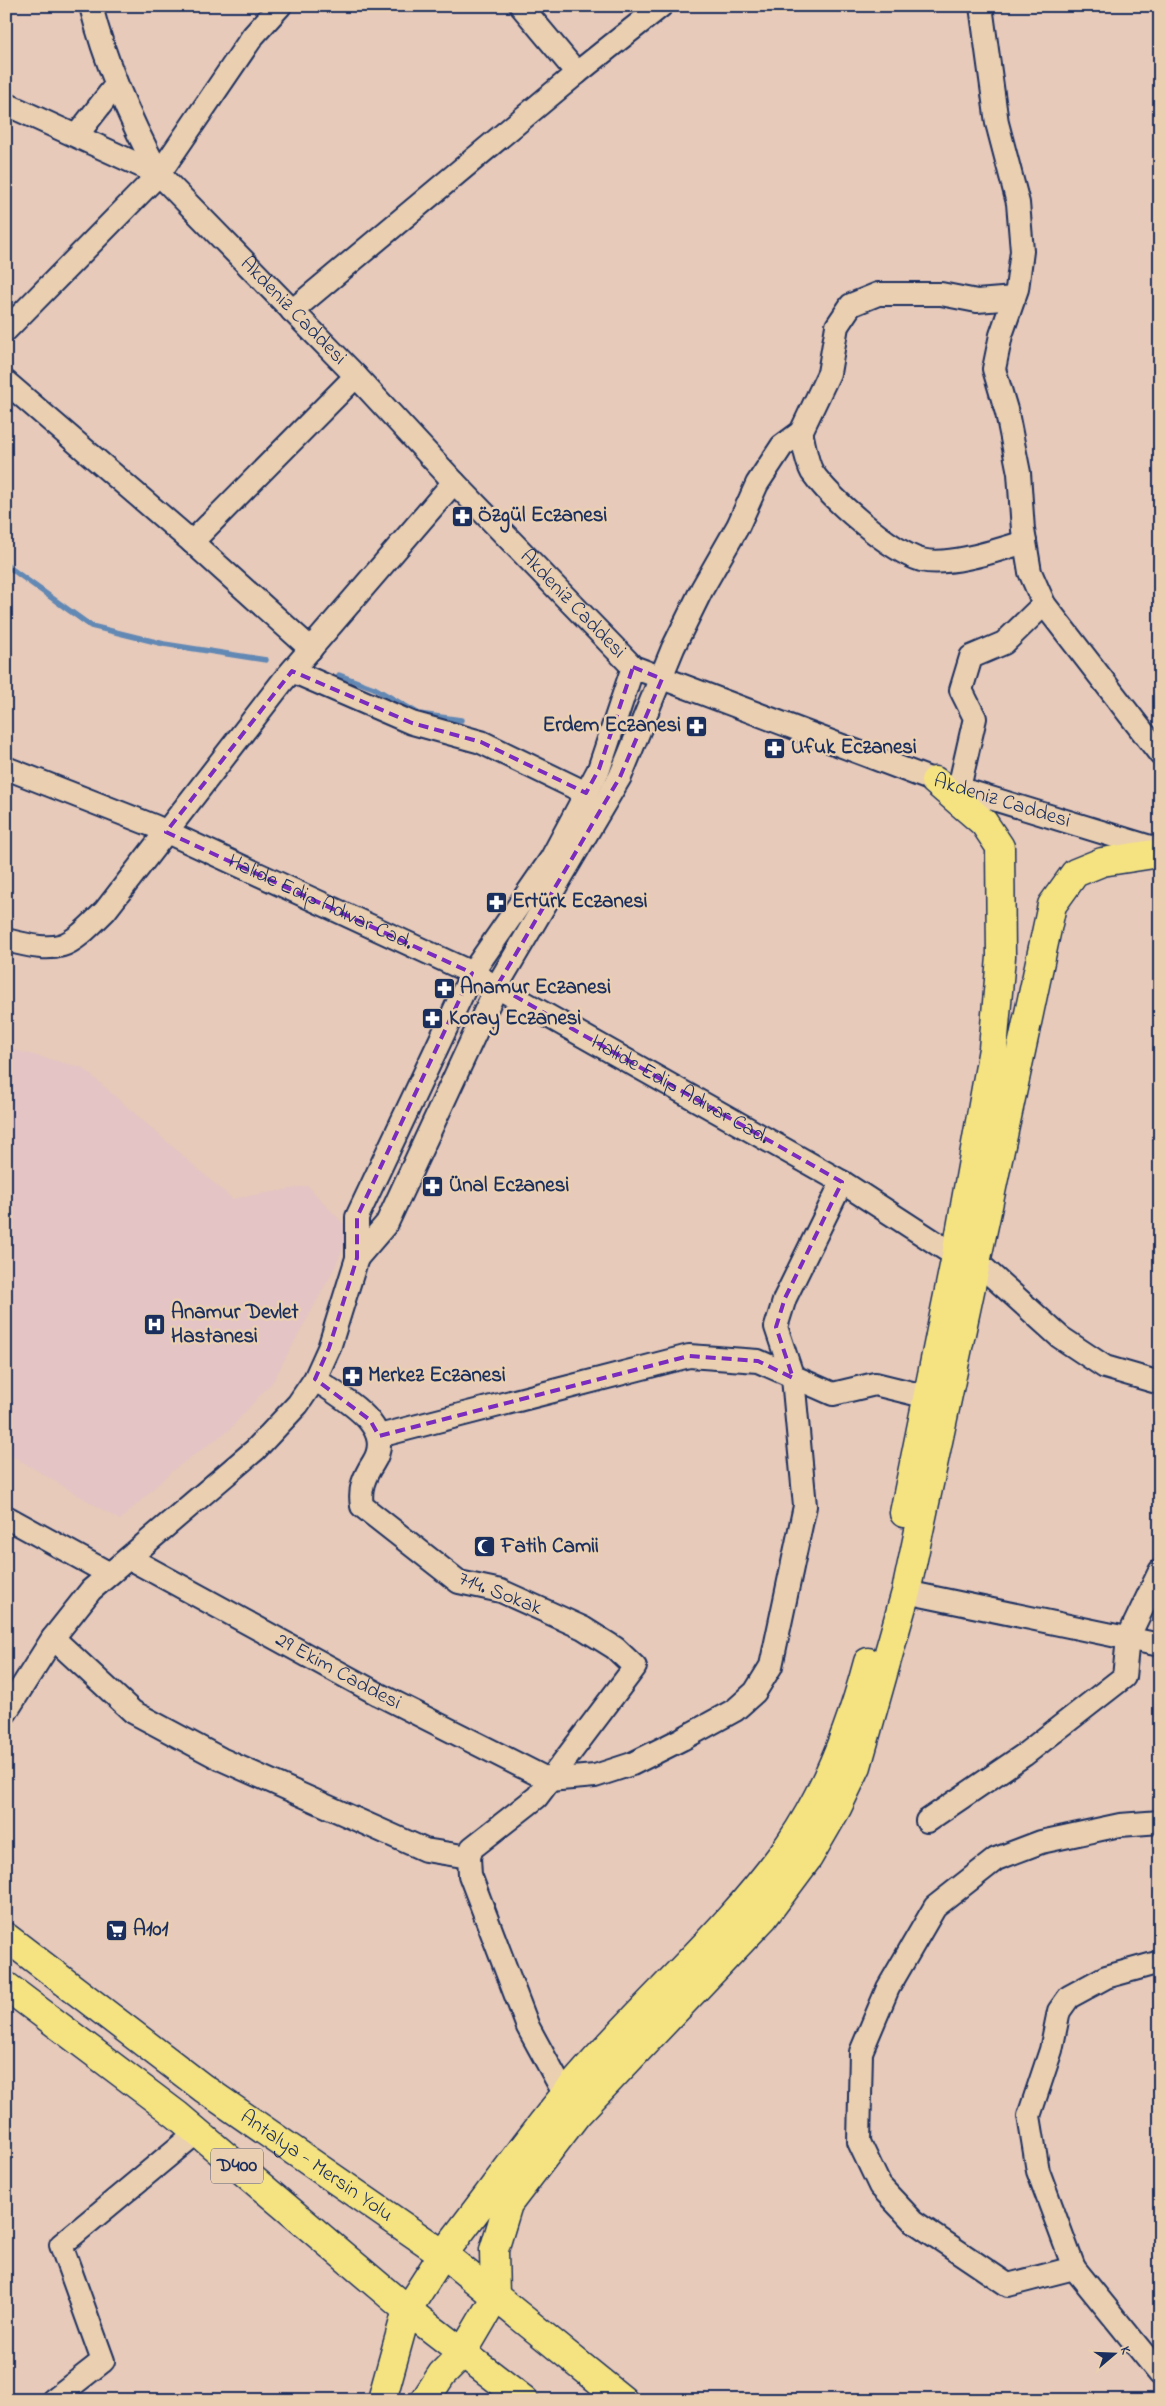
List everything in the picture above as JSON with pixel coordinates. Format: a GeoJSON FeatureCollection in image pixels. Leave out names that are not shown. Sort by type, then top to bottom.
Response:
{"type":"FeatureCollection","features":[{"type":"Feature","properties":{"kind":"main road"},"geometry":{"type":"LineString","coordinates":[[425,2400],[442,2374],[462,2354],[495,2298],[494,2250],[508,2204],[577,2114],[764,1917],[808,1858],[838,1808],[857,1766],[906,1592],[967,1260],[993,1050],[1001,957],[1002,874],[1000,847],[984,823],[947,784]]}},
{"type":"Feature","properties":{"kind":"main road"},"geometry":{"type":"LineString","coordinates":[[382,2400],[407,2310],[443,2254],[565,2095],[743,1904],[789,1844],[816,1800],[837,1756],[866,1673],[889,1590],[928,1396],[967,1260],[1052,905],[1075,873],[1102,862],[1160,852]]}},
{"type":"Feature","properties":{"kind":"main road","name":"Antalya - Mersin Yolu"},"geometry":{"type":"LineString","coordinates":[[6,1937],[203,2088],[443,2254],[623,2400]]}},
{"type":"Feature","properties":{"kind":"main road","name":"Antalya - Mersin Yolu"},"geometry":{"type":"LineString","coordinates":[[6,1986],[197,2132],[407,2310],[524,2400]]}},
{"type":"Feature","properties":{"kind":"street"},"geometry":{"type":"LineString","coordinates":[[91,6],[116,85],[136,132],[159,174]]}},
{"type":"Feature","properties":{"kind":"street"},"geometry":{"type":"LineString","coordinates":[[6,330],[159,174],[253,36],[280,6]]}},
{"type":"Feature","properties":{"kind":"street"},"geometry":{"type":"LineString","coordinates":[[521,6],[576,74]]}},
{"type":"Feature","properties":{"kind":"street"},"geometry":{"type":"LineString","coordinates":[[292,311],[576,74],[662,6]]}},
{"type":"Feature","properties":{"kind":"street"},"geometry":{"type":"LineString","coordinates":[[981,6],[998,123],[1018,203],[1022,251],[1014,298],[1001,335],[994,369],[1007,413],[1019,473],[1025,542],[1030,572],[1044,604],[1160,754]]}},
{"type":"Feature","properties":{"kind":"street"},"geometry":{"type":"LineString","coordinates":[[77,135],[116,85]]}},
{"type":"Feature","properties":{"kind":"street","name":"Akdeniz Caddesi"},"geometry":{"type":"LineString","coordinates":[[6,104],[159,174],[356,376],[454,482],[633,667],[947,784],[1160,852]]}},
{"type":"Feature","properties":{"kind":"street"},"geometry":{"type":"LineString","coordinates":[[357,1258],[387,1223],[497,986],[620,777],[662,679],[673,648],[702,589],[738,526],[757,484],[782,446],[801,432],[829,373],[837,326],[850,305],[878,294],[941,294],[977,301],[1014,298]]}},
{"type":"Feature","properties":{"kind":"street"},"geometry":{"type":"LineString","coordinates":[[192,542],[356,376]]}},
{"type":"Feature","properties":{"kind":"street"},"geometry":{"type":"LineString","coordinates":[[6,382],[192,542],[311,649]]}},
{"type":"Feature","properties":{"kind":"street"},"geometry":{"type":"LineString","coordinates":[[801,432],[811,470],[839,502],[898,550],[922,560],[944,560],[981,555],[1025,542]]}},
{"type":"Feature","properties":{"kind":"street"},"geometry":{"type":"LineString","coordinates":[[6,940],[34,947],[56,947],[76,940],[105,911],[292,671],[454,482]]}},
{"type":"Feature","properties":{"kind":"street"},"geometry":{"type":"LineString","coordinates":[[947,784],[975,718],[961,690],[971,657],[1004,643],[1044,604]]}},
{"type":"Feature","properties":{"kind":"street"},"geometry":{"type":"LineString","coordinates":[[6,1712],[53,1638],[91,1590],[108,1573],[129,1558],[255,1450],[298,1404],[315,1380],[330,1348],[357,1258],[357,1217],[472,972],[551,860],[600,769],[633,667]]}},
{"type":"Feature","properties":{"kind":"street"},"geometry":{"type":"LineString","coordinates":[[292,671],[412,723],[480,742],[586,793]]}},
{"type":"Feature","properties":{"kind":"street","name":"Halide Edip Adıvar Cad."},"geometry":{"type":"LineString","coordinates":[[6,768],[166,832],[472,972],[842,1182],[967,1260],[1060,1337],[1105,1367],[1160,1383]]}},
{"type":"Feature","properties":{"kind":"street"},"geometry":{"type":"LineString","coordinates":[[565,2095],[528,2027],[470,1875],[468,1857],[472,1848],[537,1797],[550,1780],[595,1776],[632,1764],[735,1710],[755,1692],[771,1666],[805,1506],[793,1378],[776,1327],[785,1298],[842,1182]]}},
{"type":"Feature","properties":{"kind":"street"},"geometry":{"type":"LineString","coordinates":[[315,1380],[370,1420],[379,1436],[689,1356],[758,1361],[833,1394],[875,1384],[928,1396]]}},
{"type":"Feature","properties":{"kind":"street","name":"714. Sokak"},"geometry":{"type":"LineString","coordinates":[[379,1436],[379,1453],[366,1474],[360,1494],[362,1506],[459,1582],[502,1591],[583,1628],[615,1648],[635,1667],[550,1780]]}},
{"type":"Feature","properties":{"kind":"street"},"geometry":{"type":"LineString","coordinates":[[6,1517],[108,1573]]}},
{"type":"Feature","properties":{"kind":"street","name":"29 Ekim Caddesi"},"geometry":{"type":"LineString","coordinates":[[129,1558],[378,1694],[550,1780]]}},
{"type":"Feature","properties":{"kind":"street"},"geometry":{"type":"LineString","coordinates":[[927,1821],[1024,1755],[1124,1677],[1128,1638],[1160,1571]]}},
{"type":"Feature","properties":{"kind":"street"},"geometry":{"type":"LineString","coordinates":[[906,1592],[1160,1645]]}},
{"type":"Feature","properties":{"kind":"street"},"geometry":{"type":"LineString","coordinates":[[53,1638],[133,1712],[212,1754],[425,1850],[468,1857]]}},
{"type":"Feature","properties":{"kind":"street"},"geometry":{"type":"LineString","coordinates":[[1074,2268],[1008,2285],[913,2221],[880,2186],[859,2142],[861,2052],[888,1988],[935,1907],[996,1859],[1041,1842],[1120,1825],[1160,1822]]}},
{"type":"Feature","properties":{"kind":"street"},"geometry":{"type":"LineString","coordinates":[[1160,1962],[1106,1977],[1070,1997],[1059,2012],[1052,2050],[1029,2116],[1038,2171],[1074,2268],[1160,2374]]}},
{"type":"Feature","properties":{"kind":"street"},"geometry":{"type":"LineString","coordinates":[[53,2400],[103,2361],[61,2244],[197,2132]]}},
{"type":"Feature","properties":{"kind":"highlighted area"},"geometry":{"type":"Polygon","coordinates":[[[633,667],[662,679],[620,777],[497,986],[842,1182],[785,1298],[776,1327],[793,1378],[758,1361],[689,1356],[379,1436],[370,1420],[315,1379],[329,1348],[357,1258],[357,1217],[472,973],[166,832],[292,671],[412,723],[481,742],[586,793],[599,769],[633,667]]]}},
{"type":"Feature","properties":{"kind":"shaded area","name":"Anamur Devlet Hastanesi"},"geometry":{"type":"Polygon","coordinates":[[[6,1048],[83,1068],[232,1199],[308,1186],[350,1231],[334,1269],[273,1381],[229,1430],[173,1470],[120,1520],[6,1452],[6,1048]]]}},
{"type":"Feature","properties":{"kind":"waterway"},"geometry":{"type":"LineString","coordinates":[[6,565],[91,626],[164,644],[266,660]]}},
{"type":"Feature","properties":{"kind":"waterway"},"geometry":{"type":"LineString","coordinates":[[339,675],[374,688],[419,714],[461,720]]}},
{"type":"Feature","properties":{"kind":"place","name":"Özgül Eczanesi"},"geometry":{"type":"Point","coordinates":[462,516]}},
{"type":"Feature","properties":{"kind":"place","name":"Erdem Eczanesi"},"geometry":{"type":"Point","coordinates":[697,726]}},
{"type":"Feature","properties":{"kind":"place","name":"Ufuk Eczanesi"},"geometry":{"type":"Point","coordinates":[775,748]}},
{"type":"Feature","properties":{"kind":"place","name":"Ertürk Eczanesi"},"geometry":{"type":"Point","coordinates":[496,902]}},
{"type":"Feature","properties":{"kind":"place","name":"Anamur Eczanesi"},"geometry":{"type":"Point","coordinates":[444,988]}},
{"type":"Feature","properties":{"kind":"place","name":"Koray Eczanesi"},"geometry":{"type":"Point","coordinates":[433,1019]}},
{"type":"Feature","properties":{"kind":"place","name":"Ünal Eczanesi"},"geometry":{"type":"Point","coordinates":[433,1186]}},
{"type":"Feature","properties":{"kind":"place","name":"Anamur Devlet Hastanesi"},"geometry":{"type":"Point","coordinates":[155,1325]}},
{"type":"Feature","properties":{"kind":"place","name":"Merkez Eczanesi"},"geometry":{"type":"Point","coordinates":[352,1376]}},
{"type":"Feature","properties":{"kind":"place","name":"Fatih Camii"},"geometry":{"type":"Point","coordinates":[485,1547]}},
{"type":"Feature","properties":{"kind":"place","name":"A101"},"geometry":{"type":"Point","coordinates":[117,1930]}}]}
